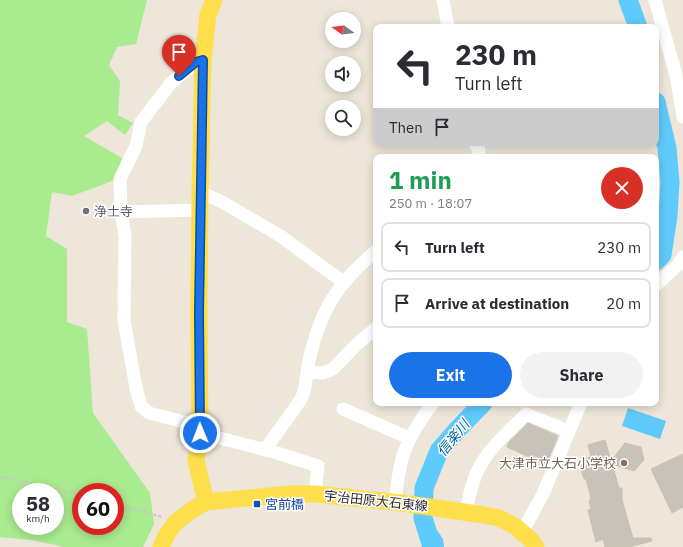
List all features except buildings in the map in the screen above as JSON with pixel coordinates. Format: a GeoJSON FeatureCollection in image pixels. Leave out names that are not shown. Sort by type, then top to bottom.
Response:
{"type":"FeatureCollection","features":[{"type":"Feature","properties":{"kind":"main road"},"geometry":{"type":"LineString","coordinates":[[161,547],[167,534],[176,522],[206,502],[196,461],[200,429],[200,192],[203,60],[208,15],[214,0]]}},
{"type":"Feature","properties":{"kind":"main road","name":"宇治田原大石東線"},"geometry":{"type":"LineString","coordinates":[[206,502],[290,494],[315,494],[399,503],[499,518],[516,527],[531,540],[536,547]]}},
{"type":"Feature","properties":{"kind":"street"},"geometry":{"type":"LineString","coordinates":[[443,0],[447,24]]}},
{"type":"Feature","properties":{"kind":"street"},"geometry":{"type":"LineString","coordinates":[[655,0],[676,75],[683,117]]}},
{"type":"Feature","properties":{"kind":"street"},"geometry":{"type":"LineString","coordinates":[[203,60],[196,62],[171,83],[141,122],[136,146],[120,179],[121,212],[125,236],[124,320],[136,388],[141,406],[149,413],[318,466],[315,494]]}},
{"type":"Feature","properties":{"kind":"street"},"geometry":{"type":"LineString","coordinates":[[200,192],[224,203],[282,237],[343,282]]}},
{"type":"Feature","properties":{"kind":"street"},"geometry":{"type":"LineString","coordinates":[[121,212],[200,210]]}},
{"type":"Feature","properties":{"kind":"street"},"geometry":{"type":"LineString","coordinates":[[659,282],[678,265],[683,257]]}},
{"type":"Feature","properties":{"kind":"street"},"geometry":{"type":"LineString","coordinates":[[265,450],[301,398],[305,386],[308,362],[326,307],[343,282],[373,258]]}},
{"type":"Feature","properties":{"kind":"street"},"geometry":{"type":"LineString","coordinates":[[307,372],[323,372],[333,369],[356,345],[373,331]]}},
{"type":"Feature","properties":{"kind":"street"},"geometry":{"type":"LineString","coordinates":[[399,503],[401,460],[410,438],[431,406]]}},
{"type":"Feature","properties":{"kind":"street"},"geometry":{"type":"LineString","coordinates":[[522,532],[543,494],[580,406]]}},
{"type":"Feature","properties":{"kind":"street"},"geometry":{"type":"LineString","coordinates":[[343,409],[410,438]]}},
{"type":"Feature","properties":{"kind":"street"},"geometry":{"type":"LineString","coordinates":[[462,512],[478,469],[503,437],[526,414],[569,432]]}},
{"type":"Feature","properties":{"kind":"path"},"geometry":{"type":"LineString","coordinates":[[0,478],[38,484],[72,493]]}},
{"type":"Feature","properties":{"kind":"path"},"geometry":{"type":"LineString","coordinates":[[124,506],[176,522]]}},
{"type":"Feature","properties":{"kind":"green space"},"geometry":{"type":"Polygon","coordinates":[[[0,0],[147,0],[136,44],[117,47],[109,65],[120,81],[118,115],[133,123],[125,135],[107,121],[84,136],[122,158],[115,180],[72,196],[52,192],[46,236],[67,249],[67,322],[87,329],[93,413],[150,493],[154,524],[143,547],[64,547],[32,540],[0,537],[0,0]]]}},
{"type":"Feature","properties":{"kind":"water"},"geometry":{"type":"Polygon","coordinates":[[[628,408],[666,421],[660,439],[622,426],[628,408]]]}},
{"type":"Feature","properties":{"kind":"water"},"geometry":{"type":"Polygon","coordinates":[[[427,528],[437,530],[443,539],[444,547],[427,547],[427,528]]]}},
{"type":"Feature","properties":{"kind":"waterway","name":"信楽川"},"geometry":{"type":"LineString","coordinates":[[628,0],[637,24]]}},
{"type":"Feature","properties":{"kind":"waterway","name":"信楽川"},"geometry":{"type":"LineString","coordinates":[[659,115],[667,148],[670,182],[668,216],[662,255],[659,258]]}},
{"type":"Feature","properties":{"kind":"waterway","name":"信楽川"},"geometry":{"type":"LineString","coordinates":[[432,547],[423,518],[424,488],[439,451],[480,406]]}},
{"type":"Feature","properties":{"kind":"place","name":"浄土寺"},"geometry":{"type":"Point","coordinates":[86,211]}},
{"type":"Feature","properties":{"kind":"place","name":"大津市立大石小学校"},"geometry":{"type":"Point","coordinates":[624,463]}},
{"type":"Feature","properties":{"kind":"place","name":"宮前橋"},"geometry":{"type":"Point","coordinates":[257,504]}},
{"type":"Feature","properties":{"kind":"route"},"geometry":{"type":"LineString","coordinates":[[179,76],[196,62],[203,60],[200,178],[200,433]]}}]}
